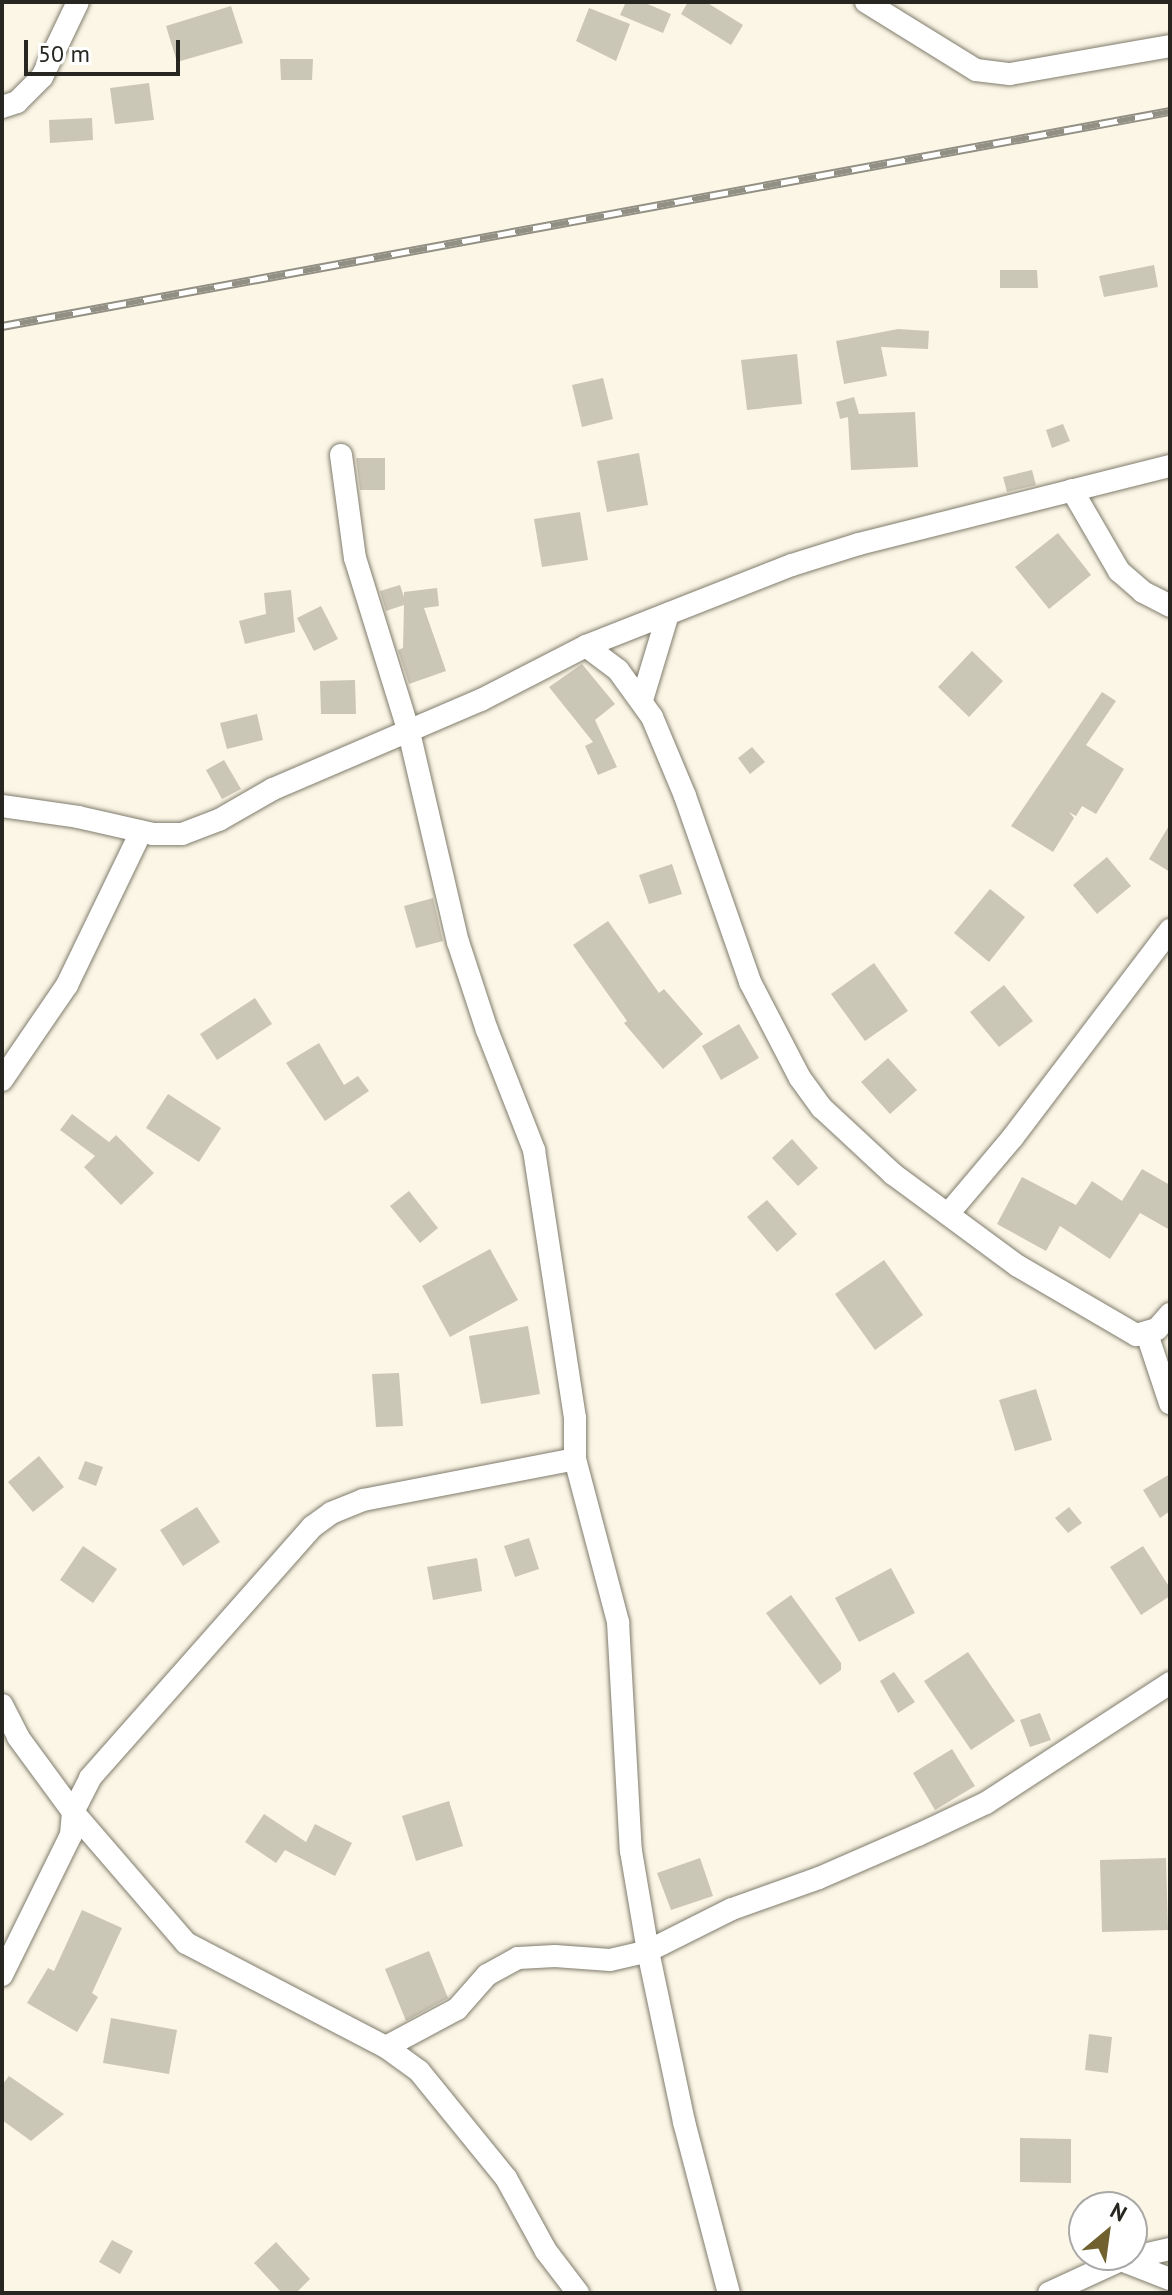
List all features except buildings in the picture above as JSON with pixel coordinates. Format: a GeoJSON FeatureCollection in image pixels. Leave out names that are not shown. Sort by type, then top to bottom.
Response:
{"type":"FeatureCollection","features":[{"type":"Feature","properties":{"kind":"street"},"geometry":{"type":"LineString","coordinates":[[2,107],[17,102],[42,77],[78,2]]}},
{"type":"Feature","properties":{"kind":"street"},"geometry":{"type":"LineString","coordinates":[[866,2],[976,70],[1010,74],[1170,46]]}},
{"type":"Feature","properties":{"kind":"street"},"geometry":{"type":"LineString","coordinates":[[341,455],[355,558],[409,732],[458,942],[487,1030],[534,1150],[575,1418],[575,1459],[618,1622],[631,1851],[648,1951],[684,2122],[729,2293]]}},
{"type":"Feature","properties":{"kind":"street"},"geometry":{"type":"LineString","coordinates":[[2,806],[78,817],[141,832],[182,834],[219,820],[273,789],[481,700],[586,646],[792,565],[859,544],[1170,466]]}},
{"type":"Feature","properties":{"kind":"street"},"geometry":{"type":"LineString","coordinates":[[1072,490],[1119,571],[1143,592],[1170,606]]}},
{"type":"Feature","properties":{"kind":"street"},"geometry":{"type":"LineString","coordinates":[[642,700],[668,614]]}},
{"type":"Feature","properties":{"kind":"street"},"geometry":{"type":"LineString","coordinates":[[586,646],[618,670],[652,717],[685,796],[750,982],[800,1078],[822,1108],[893,1174],[1018,1266],[1136,1335],[1147,1334],[1170,1314]]}},
{"type":"Feature","properties":{"kind":"street"},"geometry":{"type":"LineString","coordinates":[[2,1080],[67,985],[141,832]]}},
{"type":"Feature","properties":{"kind":"street"},"geometry":{"type":"LineString","coordinates":[[948,1214],[1013,1137],[1170,930]]}},
{"type":"Feature","properties":{"kind":"street"},"geometry":{"type":"LineString","coordinates":[[1147,1334],[1170,1403]]}},
{"type":"Feature","properties":{"kind":"street"},"geometry":{"type":"LineString","coordinates":[[2,1975],[71,1835],[73,1812],[90,1778],[288,1551],[331,1513],[363,1500],[575,1459]]}},
{"type":"Feature","properties":{"kind":"street"},"geometry":{"type":"LineString","coordinates":[[386,2047],[457,2009],[487,1975],[518,1958],[555,1956],[610,1960],[648,1951],[732,1909],[819,1878],[986,1803],[1170,1683]]}},
{"type":"Feature","properties":{"kind":"street"},"geometry":{"type":"LineString","coordinates":[[2,1705],[18,1737],[73,1812],[186,1943],[386,2047],[419,2071],[479,2140],[506,2178],[546,2251],[578,2293]]}},
{"type":"Feature","properties":{"kind":"street"},"geometry":{"type":"LineString","coordinates":[[1148,2254],[1170,2249]]}},
{"type":"Feature","properties":{"kind":"street"},"geometry":{"type":"LineString","coordinates":[[1148,2270],[1170,2279]]}},
{"type":"Feature","properties":{"kind":"street"},"geometry":{"type":"LineString","coordinates":[[1049,2293],[1097,2271]]}},
{"type":"Feature","properties":{"kind":"railway"},"geometry":{"type":"LineString","coordinates":[[2,326],[1170,111]]}}]}
